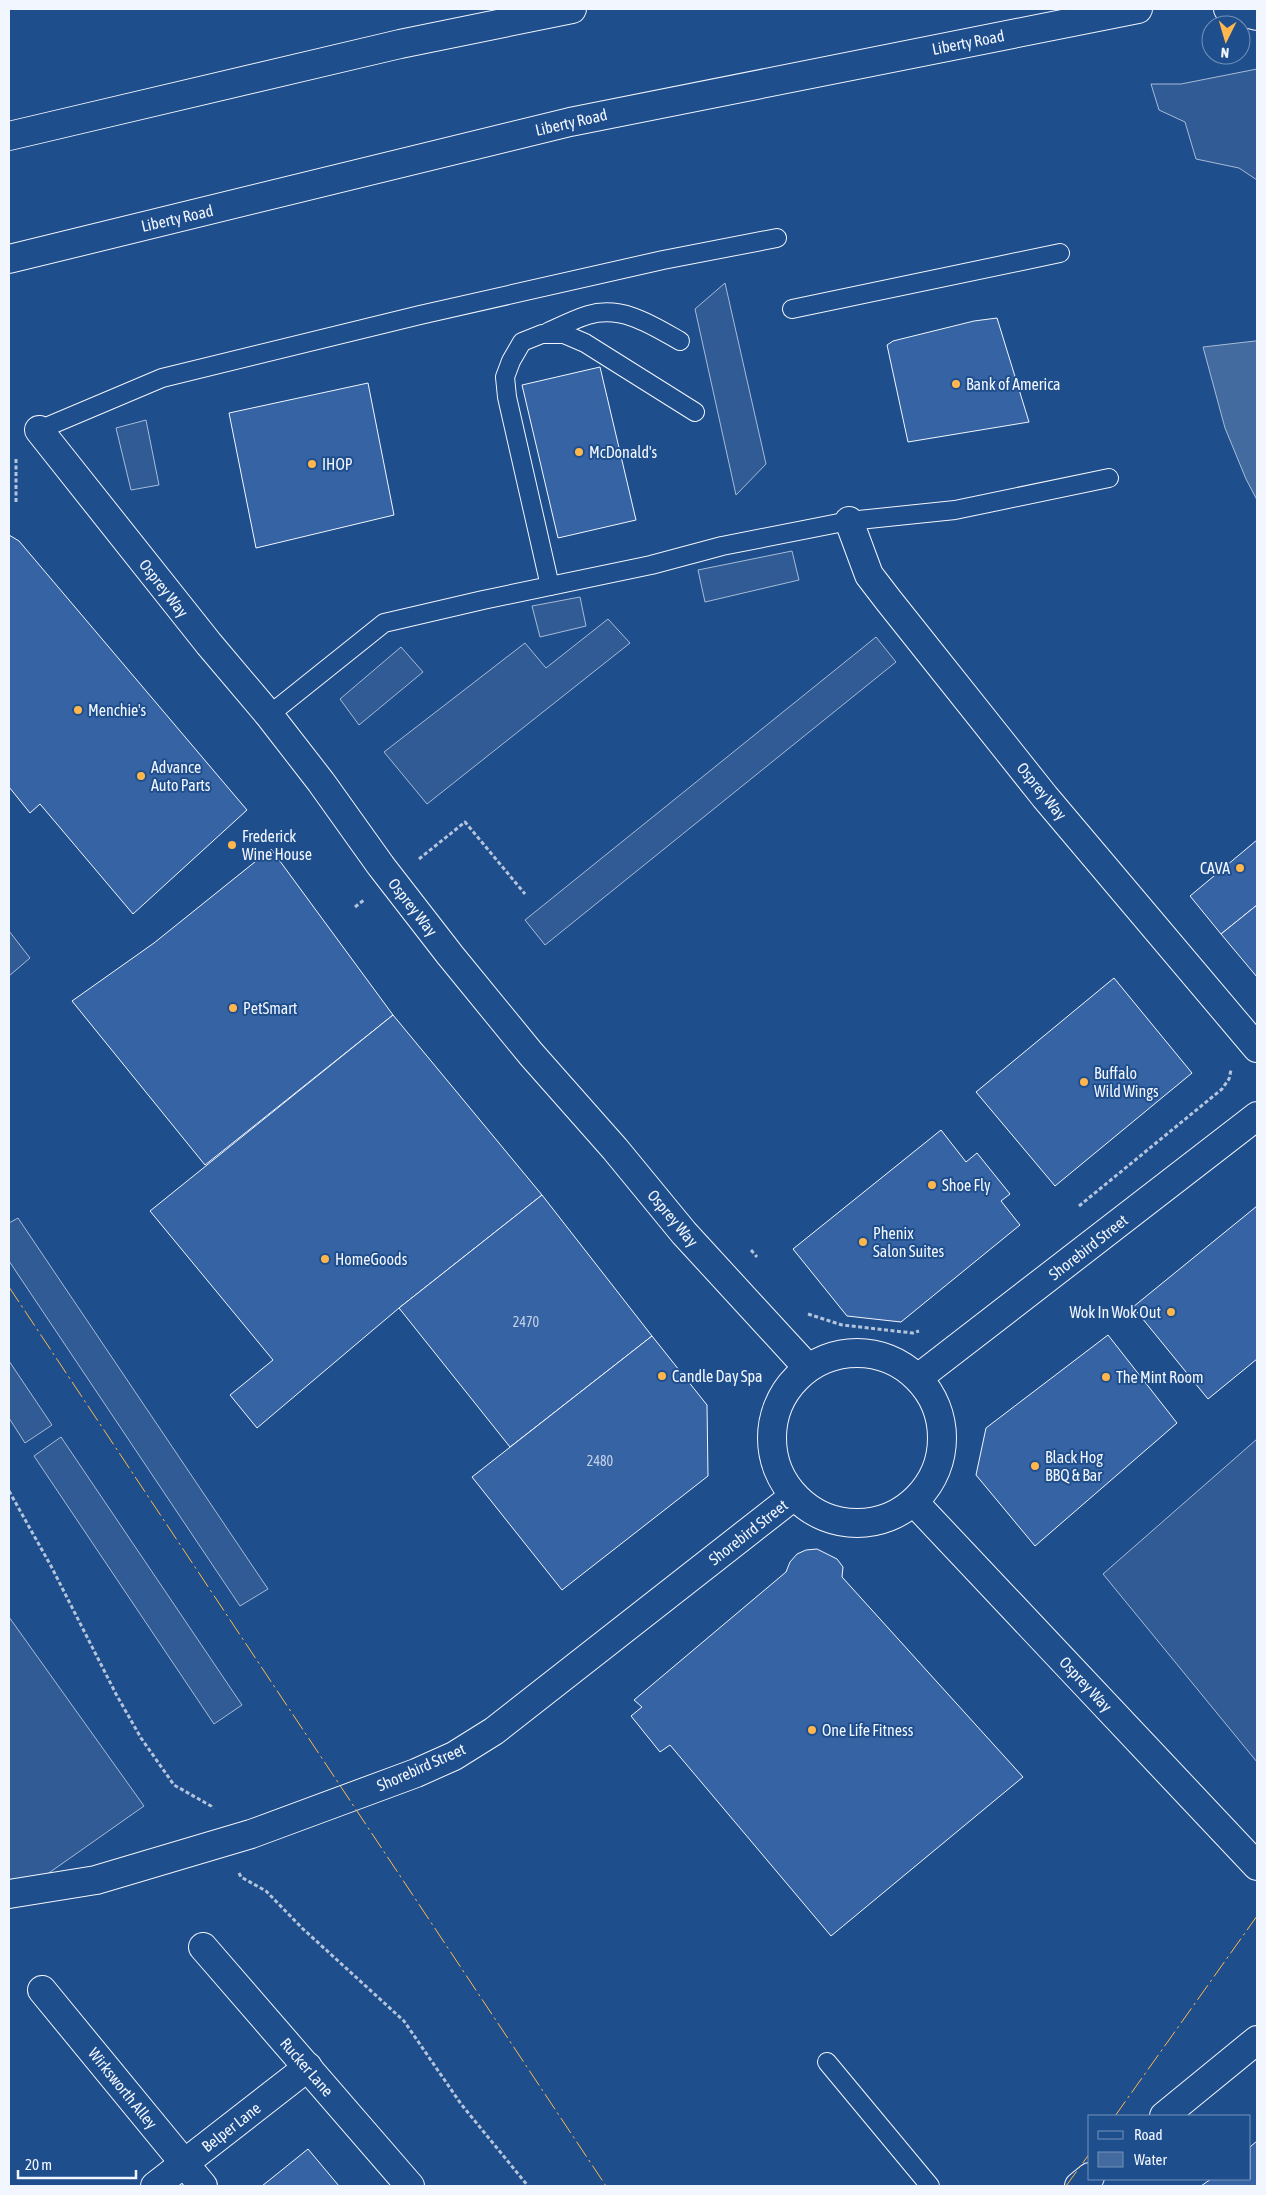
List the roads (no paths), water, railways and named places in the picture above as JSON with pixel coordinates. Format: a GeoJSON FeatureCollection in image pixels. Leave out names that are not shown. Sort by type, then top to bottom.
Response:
{"type":"FeatureCollection","features":[{"type":"Feature","properties":{"kind":"street"},"geometry":{"type":"LineString","coordinates":[[9,136],[400,44],[572,9]]}},
{"type":"Feature","properties":{"kind":"street","name":"Liberty Road"},"geometry":{"type":"LineString","coordinates":[[9,259],[570,122],[1138,9]]}},
{"type":"Feature","properties":{"kind":"street"},"geometry":{"type":"LineString","coordinates":[[1228,9],[1257,16]]}},
{"type":"Feature","properties":{"kind":"street","name":"Osprey Way"},"geometry":{"type":"LineString","coordinates":[[39,430],[203,636],[269,715],[392,880],[531,1054],[615,1148],[684,1233],[808,1368]]}},
{"type":"Feature","properties":{"kind":"street","name":"Osprey Way"},"geometry":{"type":"LineString","coordinates":[[849,521],[869,575],[889,601],[1046,797],[1257,1048]]}},
{"type":"Feature","properties":{"kind":"street","name":"Shorebird Street"},"geometry":{"type":"LineString","coordinates":[[918,1378],[1257,1116]]}},
{"type":"Feature","properties":{"kind":"street"},"geometry":{"type":"LineString","coordinates":[[865,1353],[894,1361],[918,1378],[934,1401],[942,1427],[942,1455],[932,1481],[914,1502],[892,1516],[866,1523],[840,1521],[815,1512],[794,1496],[778,1471],[772,1444],[775,1414],[787,1389],[808,1368],[835,1356],[865,1353]]}},
{"type":"Feature","properties":{"kind":"street","name":"Shorebird Street"},"geometry":{"type":"LineString","coordinates":[[9,1894],[96,1880],[251,1834],[416,1773],[454,1756],[494,1731],[794,1496]]}},
{"type":"Feature","properties":{"kind":"street","name":"Osprey Way"},"geometry":{"type":"LineString","coordinates":[[914,1502],[1257,1866]]}},
{"type":"Feature","properties":{"kind":"street","name":"Rucker Lane"},"geometry":{"type":"LineString","coordinates":[[203,1947],[410,2186]]}},
{"type":"Feature","properties":{"kind":"street","name":"Wirksworth Alley"},"geometry":{"type":"LineString","coordinates":[[42,1990],[203,2186]]}},
{"type":"Feature","properties":{"kind":"street"},"geometry":{"type":"LineString","coordinates":[[1165,2115],[1257,2040]]}},
{"type":"Feature","properties":{"kind":"street","name":"Belper Lane"},"geometry":{"type":"LineString","coordinates":[[155,2186],[308,2067]]}},
{"type":"Feature","properties":{"kind":"lane"},"geometry":{"type":"LineString","coordinates":[[39,430],[162,378],[429,313],[663,260],[777,238]]}},
{"type":"Feature","properties":{"kind":"lane"},"geometry":{"type":"LineString","coordinates":[[792,309],[1060,253]]}},
{"type":"Feature","properties":{"kind":"lane"},"geometry":{"type":"LineString","coordinates":[[550,586],[507,397],[505,377],[522,342],[589,315],[618,313],[645,321],[680,341]]}},
{"type":"Feature","properties":{"kind":"lane"},"geometry":{"type":"LineString","coordinates":[[542,334],[564,334],[585,343],[695,412]]}},
{"type":"Feature","properties":{"kind":"lane"},"geometry":{"type":"LineString","coordinates":[[269,715],[384,623],[651,565],[722,546],[849,521],[955,510],[1109,478]]}},
{"type":"Feature","properties":{"kind":"lane"},"geometry":{"type":"LineString","coordinates":[[827,2062],[930,2186]]}},
{"type":"Feature","properties":{"kind":"water"},"geometry":{"type":"Polygon","coordinates":[[[1257,341],[1257,500],[1246,479],[1225,428],[1203,347],[1257,341]]]}},
{"type":"Feature","properties":{"kind":"place","name":"Bank of America"},"geometry":{"type":"Point","coordinates":[956,384]}},
{"type":"Feature","properties":{"kind":"place","name":"McDonald's"},"geometry":{"type":"Point","coordinates":[579,452]}},
{"type":"Feature","properties":{"kind":"place","name":"IHOP"},"geometry":{"type":"Point","coordinates":[312,464]}},
{"type":"Feature","properties":{"kind":"place","name":"Menchie's"},"geometry":{"type":"Point","coordinates":[78,710]}},
{"type":"Feature","properties":{"kind":"place","name":"Advance Auto Parts"},"geometry":{"type":"Point","coordinates":[141,776]}},
{"type":"Feature","properties":{"kind":"place","name":"Frederick Wine House"},"geometry":{"type":"Point","coordinates":[232,845]}},
{"type":"Feature","properties":{"kind":"place","name":"CAVA"},"geometry":{"type":"Point","coordinates":[1240,868]}},
{"type":"Feature","properties":{"kind":"place","name":"PetSmart"},"geometry":{"type":"Point","coordinates":[233,1008]}},
{"type":"Feature","properties":{"kind":"place","name":"Buffalo Wild Wings"},"geometry":{"type":"Point","coordinates":[1084,1082]}},
{"type":"Feature","properties":{"kind":"place","name":"Shoe Fly"},"geometry":{"type":"Point","coordinates":[932,1185]}},
{"type":"Feature","properties":{"kind":"place","name":"Phenix Salon Suites"},"geometry":{"type":"Point","coordinates":[863,1242]}},
{"type":"Feature","properties":{"kind":"place","name":"HomeGoods"},"geometry":{"type":"Point","coordinates":[325,1259]}},
{"type":"Feature","properties":{"kind":"place","name":"Wok In Wok Out"},"geometry":{"type":"Point","coordinates":[1171,1312]}},
{"type":"Feature","properties":{"kind":"place","name":"Candle Day Spa"},"geometry":{"type":"Point","coordinates":[662,1376]}},
{"type":"Feature","properties":{"kind":"place","name":"The Mint Room"},"geometry":{"type":"Point","coordinates":[1106,1377]}},
{"type":"Feature","properties":{"kind":"place","name":"Black Hog BBQ & Bar"},"geometry":{"type":"Point","coordinates":[1035,1466]}},
{"type":"Feature","properties":{"kind":"place","name":"One Life Fitness"},"geometry":{"type":"Point","coordinates":[812,1730]}}]}
